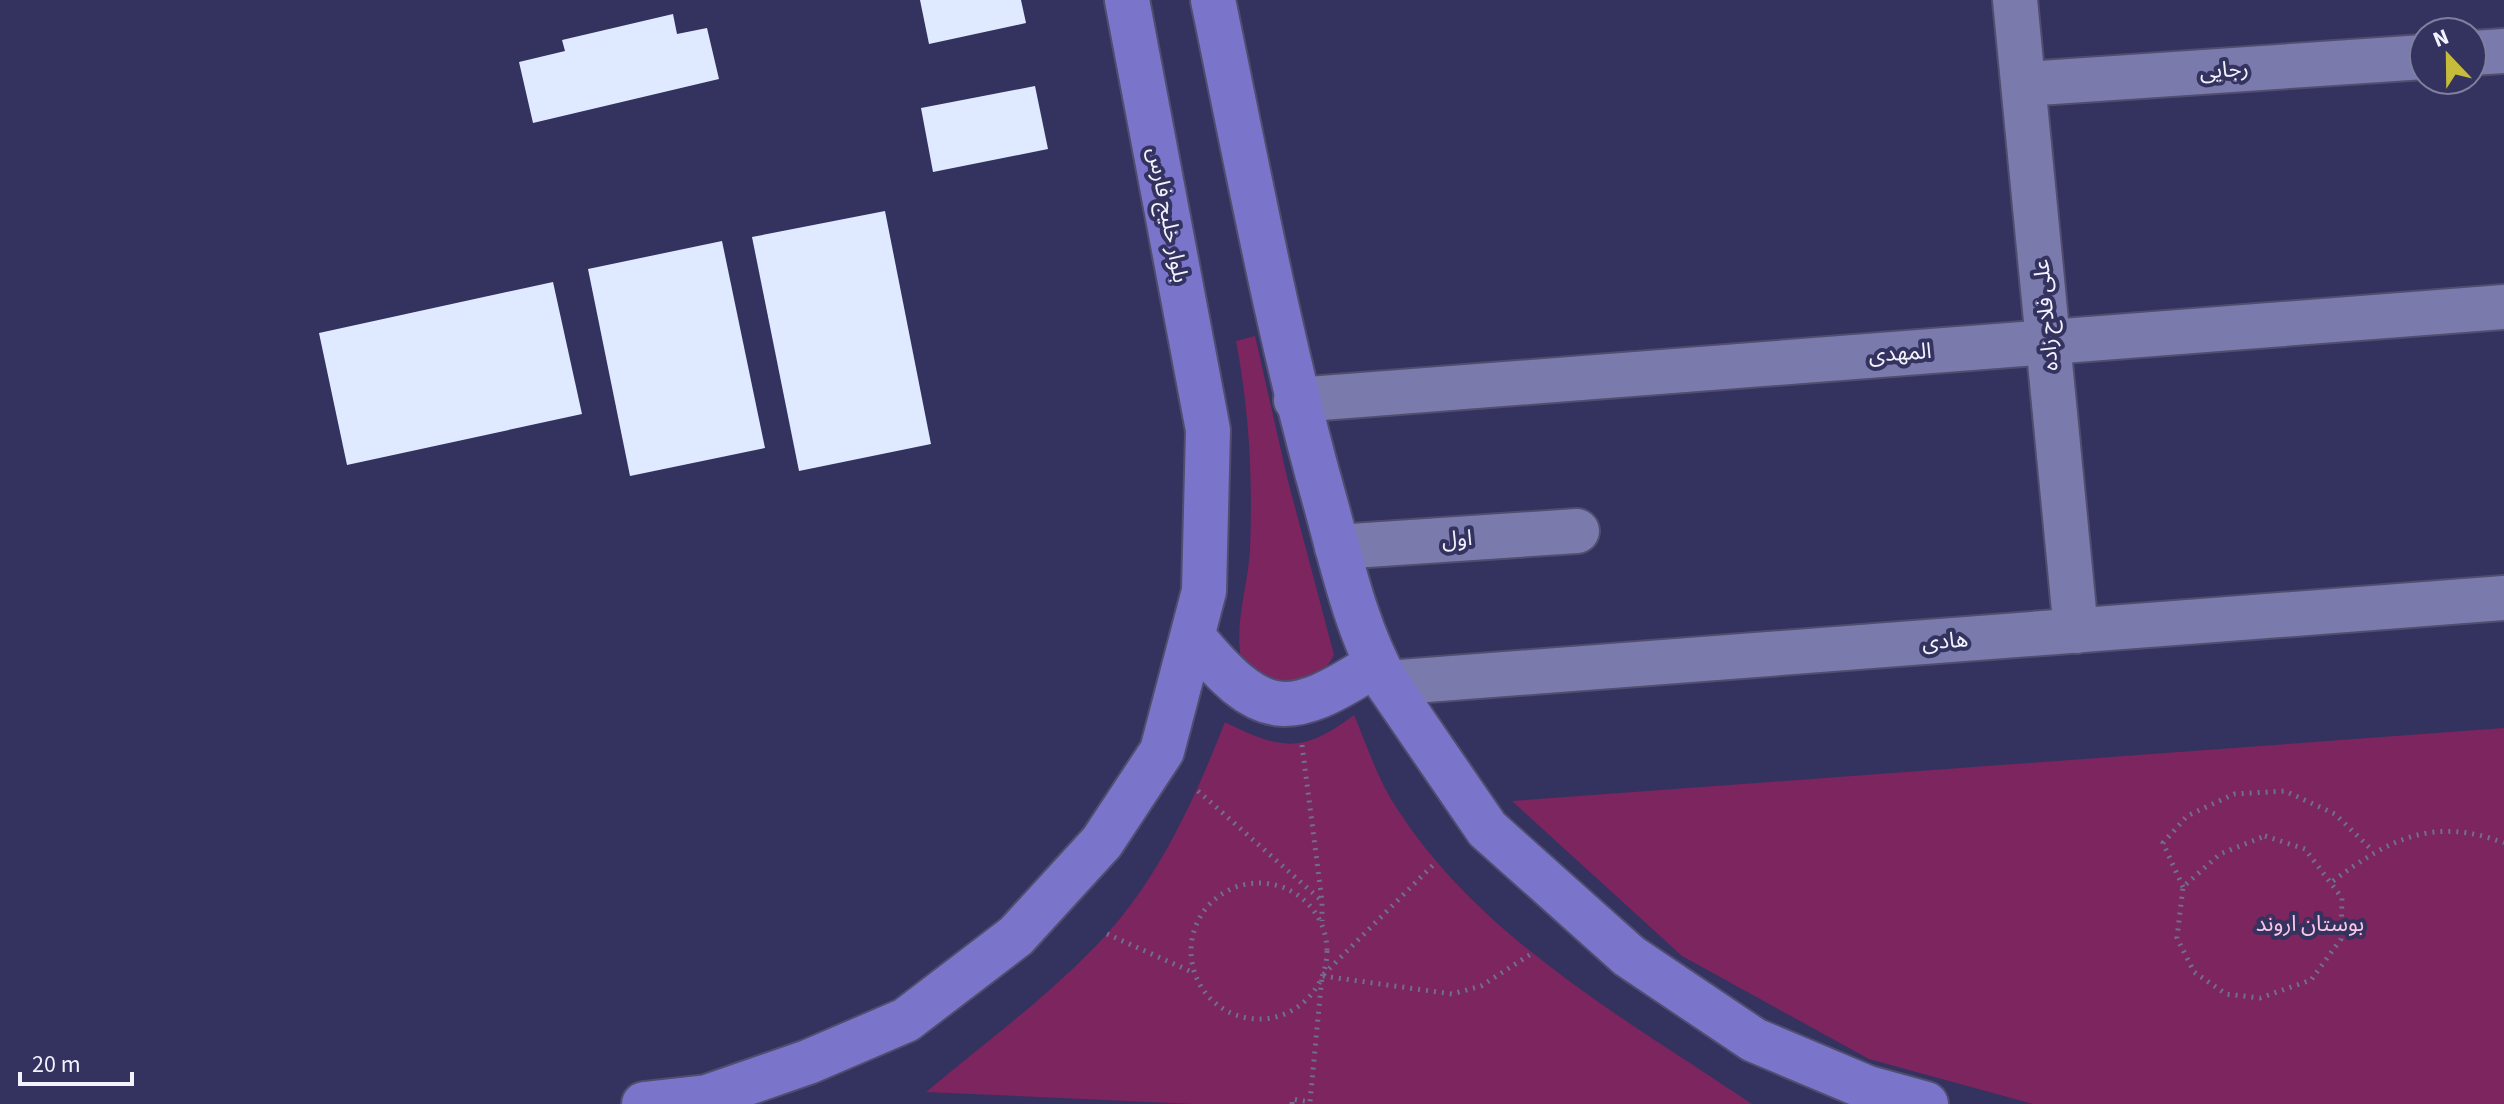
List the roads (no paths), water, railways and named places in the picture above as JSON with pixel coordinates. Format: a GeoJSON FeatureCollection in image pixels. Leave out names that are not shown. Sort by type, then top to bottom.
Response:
{"type":"FeatureCollection","features":[{"type":"Feature","properties":{"kind":"main road","name":"بلوار خلیج فارس"},"geometry":{"type":"LineString","coordinates":[[644,1104],[707,1097],[808,1062],[906,1020],[1016,936],[1102,842],[1162,751],[1204,591],[1208,430],[1127,0]]}},
{"type":"Feature","properties":{"kind":"main road"},"geometry":{"type":"LineString","coordinates":[[1213,0],[1296,400],[1337,547],[1381,674],[1487,829],[1629,956],[1754,1040],[1868,1088],[1926,1104]]}},
{"type":"Feature","properties":{"kind":"main road"},"geometry":{"type":"LineString","coordinates":[[1193,637],[1221,671],[1254,698],[1301,705],[1381,674]]}},
{"type":"Feature","properties":{"kind":"street","name":"علی فلاح زاده"},"geometry":{"type":"LineString","coordinates":[[2015,0],[2076,631]]}},
{"type":"Feature","properties":{"kind":"street","name":"رجایی"},"geometry":{"type":"LineString","coordinates":[[2024,84],[2408,58]]}},
{"type":"Feature","properties":{"kind":"street","name":"المهدی"},"geometry":{"type":"LineString","coordinates":[[1296,400],[2504,307]]}},
{"type":"Feature","properties":{"kind":"street","name":"اول"},"geometry":{"type":"LineString","coordinates":[[1337,547],[1577,531]]}},
{"type":"Feature","properties":{"kind":"street","name":"هادی"},"geometry":{"type":"LineString","coordinates":[[1381,674],[2076,631],[2504,598]]}},
{"type":"Feature","properties":{"kind":"park label","name":"بوستان اروند"},"geometry":{"type":"Point","coordinates":[2310,924]}}]}
